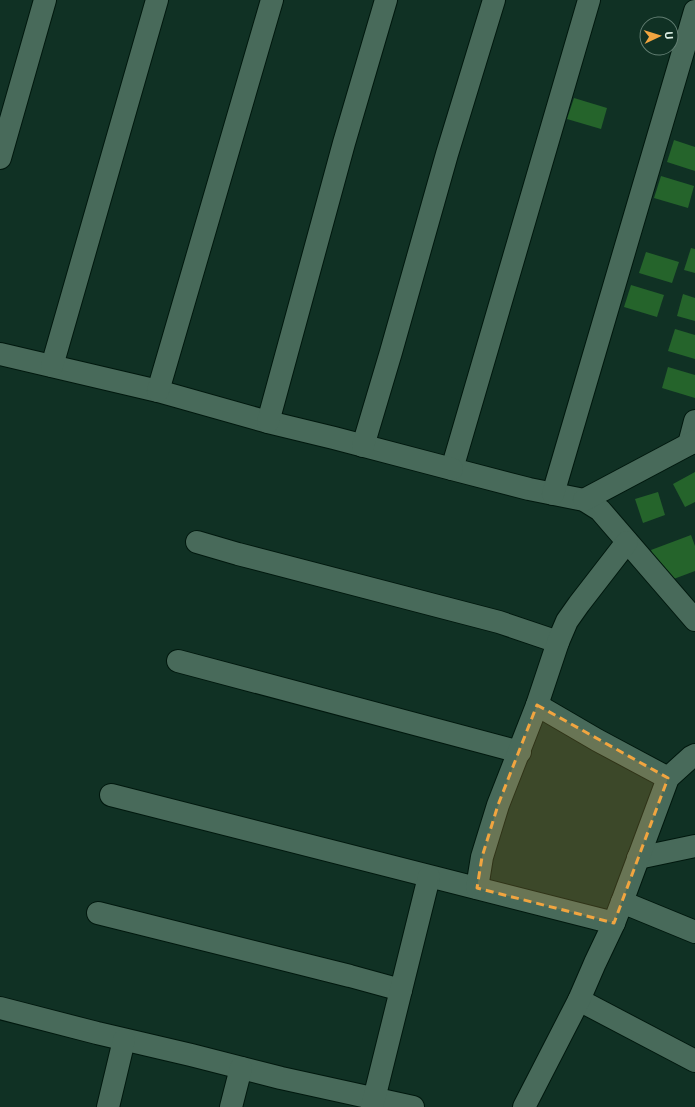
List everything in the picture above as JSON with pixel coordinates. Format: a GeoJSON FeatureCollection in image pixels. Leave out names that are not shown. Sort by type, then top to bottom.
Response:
{"type":"FeatureCollection","features":[{"type":"Feature","properties":{"kind":"street"},"geometry":{"type":"LineString","coordinates":[[0,158],[45,0]]}},
{"type":"Feature","properties":{"kind":"street"},"geometry":{"type":"LineString","coordinates":[[52,366],[157,0]]}},
{"type":"Feature","properties":{"kind":"street"},"geometry":{"type":"LineString","coordinates":[[158,391],[272,0]]}},
{"type":"Feature","properties":{"kind":"street"},"geometry":{"type":"LineString","coordinates":[[268,422],[344,143],[386,0]]}},
{"type":"Feature","properties":{"kind":"street"},"geometry":{"type":"LineString","coordinates":[[363,446],[447,154],[494,0]]}},
{"type":"Feature","properties":{"kind":"street"},"geometry":{"type":"LineString","coordinates":[[452,469],[588,0]]}},
{"type":"Feature","properties":{"kind":"street"},"geometry":{"type":"LineString","coordinates":[[553,494],[695,11]]}},
{"type":"Feature","properties":{"kind":"street"},"geometry":{"type":"LineString","coordinates":[[0,354],[158,391],[268,422],[553,494],[584,500],[600,510],[656,577],[691,607]]}},
{"type":"Feature","properties":{"kind":"street"},"geometry":{"type":"LineString","coordinates":[[584,500],[692,443],[695,421]]}},
{"type":"Feature","properties":{"kind":"street"},"geometry":{"type":"LineString","coordinates":[[197,542],[245,556],[498,622],[558,642]]}},
{"type":"Feature","properties":{"kind":"street"},"geometry":{"type":"LineString","coordinates":[[476,888],[482,857],[498,805],[520,752],[558,642],[567,621],[627,542]]}},
{"type":"Feature","properties":{"kind":"street"},"geometry":{"type":"LineString","coordinates":[[178,661],[520,752]]}},
{"type":"Feature","properties":{"kind":"street"},"geometry":{"type":"LineString","coordinates":[[537,705],[597,740],[668,778]]}},
{"type":"Feature","properties":{"kind":"street"},"geometry":{"type":"LineString","coordinates":[[524,1107],[578,1000],[614,923],[668,778],[690,757],[695,755]]}},
{"type":"Feature","properties":{"kind":"street"},"geometry":{"type":"LineString","coordinates":[[111,795],[614,923]]}},
{"type":"Feature","properties":{"kind":"street"},"geometry":{"type":"LineString","coordinates":[[638,858],[695,846]]}},
{"type":"Feature","properties":{"kind":"street"},"geometry":{"type":"LineString","coordinates":[[373,1102],[429,877]]}},
{"type":"Feature","properties":{"kind":"street"},"geometry":{"type":"LineString","coordinates":[[622,902],[695,932]]}},
{"type":"Feature","properties":{"kind":"street"},"geometry":{"type":"LineString","coordinates":[[98,913],[401,990]]}},
{"type":"Feature","properties":{"kind":"street"},"geometry":{"type":"LineString","coordinates":[[578,1000],[695,1061]]}},
{"type":"Feature","properties":{"kind":"street"},"geometry":{"type":"LineString","coordinates":[[0,1008],[373,1102],[413,1107]]}},
{"type":"Feature","properties":{"kind":"street"},"geometry":{"type":"LineString","coordinates":[[108,1107],[124,1040]]}},
{"type":"Feature","properties":{"kind":"street"},"geometry":{"type":"LineString","coordinates":[[231,1107],[241,1068]]}},
{"type":"Feature","properties":{"kind":"highlighted area"},"geometry":{"type":"Polygon","coordinates":[[[537,705],[668,778],[614,923],[477,888],[482,857],[498,805],[537,705]]]}},
{"type":"Feature","properties":{"kind":"building"},"geometry":{"type":"Polygon","coordinates":[[[574,98],[607,108],[601,129],[567,119],[574,98]]]}},
{"type":"Feature","properties":{"kind":"building"},"geometry":{"type":"Polygon","coordinates":[[[674,140],[695,147],[695,171],[667,162],[674,140]]]}},
{"type":"Feature","properties":{"kind":"building"},"geometry":{"type":"Polygon","coordinates":[[[661,176],[694,186],[688,208],[654,198],[661,176]]]}},
{"type":"Feature","properties":{"kind":"building"},"geometry":{"type":"Polygon","coordinates":[[[691,248],[695,249],[695,273],[684,270],[691,248]]]}},
{"type":"Feature","properties":{"kind":"building"},"geometry":{"type":"Polygon","coordinates":[[[646,252],[679,262],[672,283],[639,273],[646,252]]]}},
{"type":"Feature","properties":{"kind":"building"},"geometry":{"type":"Polygon","coordinates":[[[631,285],[664,295],[657,317],[624,307],[631,285]]]}},
{"type":"Feature","properties":{"kind":"building"},"geometry":{"type":"Polygon","coordinates":[[[683,294],[695,298],[695,321],[677,316],[683,294]]]}},
{"type":"Feature","properties":{"kind":"building"},"geometry":{"type":"Polygon","coordinates":[[[675,329],[695,335],[695,359],[668,351],[675,329]]]}},
{"type":"Feature","properties":{"kind":"building"},"geometry":{"type":"Polygon","coordinates":[[[668,367],[695,375],[695,398],[662,388],[668,367]]]}},
{"type":"Feature","properties":{"kind":"building"},"geometry":{"type":"Polygon","coordinates":[[[695,472],[695,502],[685,507],[673,484],[695,472]]]}},
{"type":"Feature","properties":{"kind":"building"},"geometry":{"type":"Polygon","coordinates":[[[658,492],[665,515],[643,523],[635,499],[658,492]]]}},
{"type":"Feature","properties":{"kind":"building"},"geometry":{"type":"Polygon","coordinates":[[[691,535],[695,546],[695,571],[663,583],[651,550],[691,535]]]}}]}
